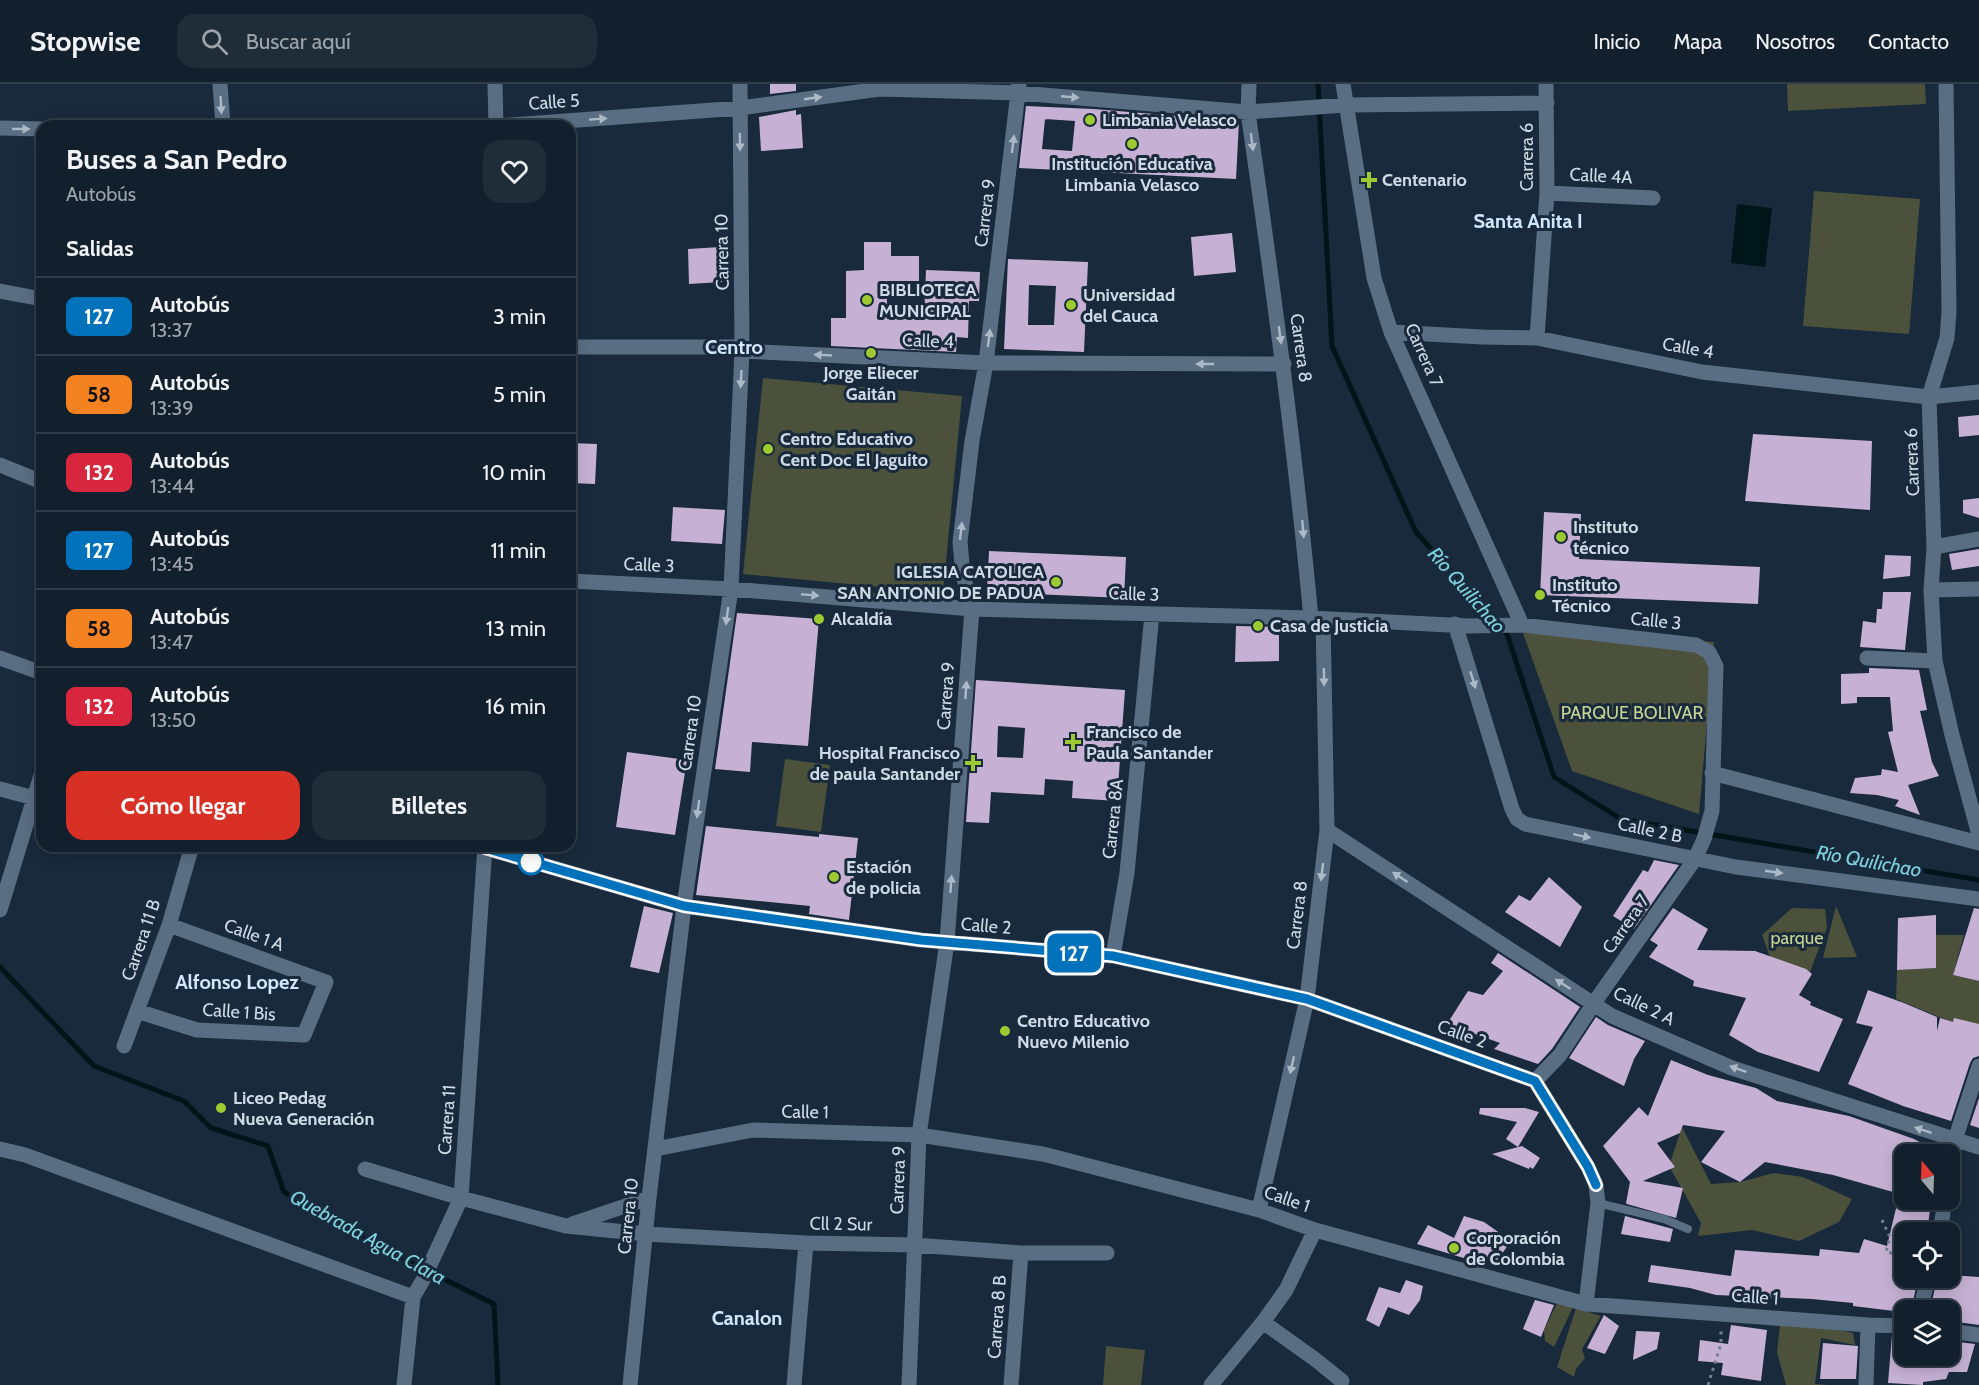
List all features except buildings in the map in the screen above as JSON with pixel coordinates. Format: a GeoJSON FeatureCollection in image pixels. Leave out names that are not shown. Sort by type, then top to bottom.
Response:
{"type":"FeatureCollection","features":[{"type":"Feature","properties":{"kind":"street"},"geometry":{"type":"LineString","coordinates":[[220,84],[223,120]]}},
{"type":"Feature","properties":{"kind":"street"},"geometry":{"type":"LineString","coordinates":[[495,84],[496,120]]}},
{"type":"Feature","properties":{"kind":"street","name":"Carrera 10"},"geometry":{"type":"LineString","coordinates":[[630,1385],[649,1198],[684,906],[731,589],[742,351],[740,84]]}},
{"type":"Feature","properties":{"kind":"street","name":"Carrera 8"},"geometry":{"type":"LineString","coordinates":[[1249,84],[1255,112],[1299,488],[1317,618],[1327,830],[1307,999],[1259,1209]]}},
{"type":"Feature","properties":{"kind":"street","name":"Carrera 7"},"geometry":{"type":"LineString","coordinates":[[1343,84],[1339,106],[1374,278],[1391,332],[1517,626]]}},
{"type":"Feature","properties":{"kind":"street","name":"Carrera 6"},"geometry":{"type":"LineString","coordinates":[[1537,338],[1547,193],[1546,84]]}},
{"type":"Feature","properties":{"kind":"street","name":"Carrera 6"},"geometry":{"type":"LineString","coordinates":[[1946,84],[1947,338],[1929,397],[1934,547],[1931,590],[1935,661],[1979,835]]}},
{"type":"Feature","properties":{"kind":"street","name":"Calle 5"},"geometry":{"type":"LineString","coordinates":[[576,120],[740,108],[880,88],[1019,88],[1255,112],[1339,106],[1546,103]]}},
{"type":"Feature","properties":{"kind":"street","name":"Carrera 9"},"geometry":{"type":"LineString","coordinates":[[909,1385],[919,1135],[947,942],[972,609],[963,575],[960,542],[972,441],[986,363],[1019,88]]}},
{"type":"Feature","properties":{"kind":"street"},"geometry":{"type":"LineString","coordinates":[[0,129],[36,129]]}},
{"type":"Feature","properties":{"kind":"street","name":"Calle 4A"},"geometry":{"type":"LineString","coordinates":[[1547,193],[1653,198]]}},
{"type":"Feature","properties":{"kind":"street"},"geometry":{"type":"LineString","coordinates":[[0,291],[36,297]]}},
{"type":"Feature","properties":{"kind":"street","name":"Calle 4"},"geometry":{"type":"LineString","coordinates":[[1391,332],[1537,338],[1702,372],[1929,397],[1979,392]]}},
{"type":"Feature","properties":{"kind":"street","name":"Calle 4"},"geometry":{"type":"LineString","coordinates":[[576,347],[734,347],[742,351],[986,363],[1284,364]]}},
{"type":"Feature","properties":{"kind":"street"},"geometry":{"type":"LineString","coordinates":[[0,465],[36,480]]}},
{"type":"Feature","properties":{"kind":"street"},"geometry":{"type":"LineString","coordinates":[[1934,547],[1979,539]]}},
{"type":"Feature","properties":{"kind":"street","name":"Calle 3"},"geometry":{"type":"LineString","coordinates":[[576,581],[731,589],[972,609],[1517,626],[1696,645],[1709,652],[1716,666],[1712,773]]}},
{"type":"Feature","properties":{"kind":"street"},"geometry":{"type":"LineString","coordinates":[[1931,590],[1979,589]]}},
{"type":"Feature","properties":{"kind":"street","name":"Carrera 8A"},"geometry":{"type":"LineString","coordinates":[[1113,956],[1127,873],[1152,614]]}},
{"type":"Feature","properties":{"kind":"street","name":"Calle 2 B"},"geometry":{"type":"LineString","coordinates":[[1462,625],[1517,819],[1525,824],[1695,859],[1979,899]]}},
{"type":"Feature","properties":{"kind":"street"},"geometry":{"type":"LineString","coordinates":[[0,658],[36,671]]}},
{"type":"Feature","properties":{"kind":"street"},"geometry":{"type":"LineString","coordinates":[[1867,658],[1935,661]]}},
{"type":"Feature","properties":{"kind":"street"},"geometry":{"type":"LineString","coordinates":[[1712,773],[1979,843]]}},
{"type":"Feature","properties":{"kind":"street","name":"Carrera 7"},"geometry":{"type":"LineString","coordinates":[[1535,1081],[1560,1055],[1695,859],[1702,845],[1712,812],[1712,773]]}},
{"type":"Feature","properties":{"kind":"street"},"geometry":{"type":"LineString","coordinates":[[0,789],[36,798]]}},
{"type":"Feature","properties":{"kind":"street"},"geometry":{"type":"LineString","coordinates":[[0,910],[36,805]]}},
{"type":"Feature","properties":{"kind":"street","name":"Calle 2 A"},"geometry":{"type":"LineString","coordinates":[[1327,830],[1612,1016],[1732,1068],[1979,1147]]}},
{"type":"Feature","properties":{"kind":"street","name":"Carrera 11 B"},"geometry":{"type":"LineString","coordinates":[[124,1046],[169,925],[190,852]]}},
{"type":"Feature","properties":{"kind":"street","name":"Carrera 11"},"geometry":{"type":"LineString","coordinates":[[404,1385],[413,1297],[461,1198],[485,852]]}},
{"type":"Feature","properties":{"kind":"street","name":"Calle 2"},"geometry":{"type":"LineString","coordinates":[[502,852],[684,906],[921,940],[1113,956],[1307,999],[1535,1081]]}},
{"type":"Feature","properties":{"kind":"street","name":"Calle 1 A"},"geometry":{"type":"LineString","coordinates":[[169,925],[326,982],[304,1035]]}},
{"type":"Feature","properties":{"kind":"street","name":"Calle 1 Bis"},"geometry":{"type":"LineString","coordinates":[[137,1011],[197,1030],[304,1035]]}},
{"type":"Feature","properties":{"kind":"street"},"geometry":{"type":"LineString","coordinates":[[1954,1144],[1979,1066]]}},
{"type":"Feature","properties":{"kind":"street"},"geometry":{"type":"LineString","coordinates":[[1535,1081],[1588,1167],[1596,1185],[1598,1203],[1586,1304]]}},
{"type":"Feature","properties":{"kind":"street","name":"Calle 1"},"geometry":{"type":"LineString","coordinates":[[655,1149],[753,1130],[919,1135],[1043,1154],[1259,1209],[1316,1230],[1586,1304],[1894,1326]]}},
{"type":"Feature","properties":{"kind":"street"},"geometry":{"type":"LineString","coordinates":[[0,1149],[25,1155],[413,1297]]}},
{"type":"Feature","properties":{"kind":"street"},"geometry":{"type":"LineString","coordinates":[[365,1169],[566,1226],[646,1234]]}},
{"type":"Feature","properties":{"kind":"street"},"geometry":{"type":"LineString","coordinates":[[566,1226],[649,1198]]}},
{"type":"Feature","properties":{"kind":"street"},"geometry":{"type":"LineString","coordinates":[[1211,1385],[1286,1290],[1316,1230]]}},
{"type":"Feature","properties":{"kind":"street","name":"Cll 2 Sur"},"geometry":{"type":"LineString","coordinates":[[646,1234],[806,1243],[915,1245],[1021,1253],[1107,1253]]}},
{"type":"Feature","properties":{"kind":"street"},"geometry":{"type":"LineString","coordinates":[[794,1385],[806,1243]]}},
{"type":"Feature","properties":{"kind":"street","name":"Carrera 8 B"},"geometry":{"type":"LineString","coordinates":[[1011,1385],[1021,1253]]}},
{"type":"Feature","properties":{"kind":"street"},"geometry":{"type":"LineString","coordinates":[[1263,1322],[1316,1359],[1342,1381]]}},
{"type":"Feature","properties":{"kind":"street"},"geometry":{"type":"LineString","coordinates":[[1866,1385],[1868,1325]]}},
{"type":"Feature","properties":{"kind":"street"},"geometry":{"type":"LineString","coordinates":[[1960,1332],[1979,1335]]}},
{"type":"Feature","properties":{"kind":"lane"},"geometry":{"type":"LineString","coordinates":[[1598,1203],[1664,1219],[1688,1229]]}},
{"type":"Feature","properties":{"kind":"path"},"geometry":{"type":"LineString","coordinates":[[1882,1220],[1890,1237],[1886,1252],[1894,1253]]}},
{"type":"Feature","properties":{"kind":"path"},"geometry":{"type":"LineString","coordinates":[[1708,1385],[1721,1344],[1721,1314]]}},
{"type":"Feature","properties":{"kind":"green space"},"geometry":{"type":"Polygon","coordinates":[[[1787,84],[1925,84],[1926,104],[1788,111],[1787,84]]]}},
{"type":"Feature","properties":{"kind":"green space"},"geometry":{"type":"Polygon","coordinates":[[[1814,191],[1920,199],[1909,334],[1803,326],[1814,191]]]}},
{"type":"Feature","properties":{"kind":"green space"},"geometry":{"type":"Polygon","coordinates":[[[763,378],[962,396],[943,593],[743,574],[763,378]]]}},
{"type":"Feature","properties":{"kind":"green space","name":"PARQUE BOLIVAR"},"geometry":{"type":"Polygon","coordinates":[[[1523,633],[1714,642],[1699,814],[1572,771],[1523,633]]]}},
{"type":"Feature","properties":{"kind":"green space"},"geometry":{"type":"Polygon","coordinates":[[[785,759],[830,765],[821,832],[776,826],[785,759]]]}},
{"type":"Feature","properties":{"kind":"green space"},"geometry":{"type":"Polygon","coordinates":[[[1836,906],[1857,957],[1823,958],[1836,906]]]}},
{"type":"Feature","properties":{"kind":"green space","name":"parque"},"geometry":{"type":"Polygon","coordinates":[[[1792,908],[1825,909],[1827,927],[1810,972],[1770,957],[1762,935],[1792,908]]]}},
{"type":"Feature","properties":{"kind":"green space"},"geometry":{"type":"Polygon","coordinates":[[[1936,935],[1964,935],[1953,975],[1979,981],[1979,1037],[1896,999],[1897,970],[1936,968],[1936,935]]]}},
{"type":"Feature","properties":{"kind":"green space"},"geometry":{"type":"Polygon","coordinates":[[[1682,1127],[1711,1184],[1740,1182],[1774,1173],[1803,1177],[1852,1199],[1839,1222],[1799,1241],[1752,1230],[1698,1236],[1701,1223],[1669,1166],[1682,1127]]]}},
{"type":"Feature","properties":{"kind":"green space"},"geometry":{"type":"Polygon","coordinates":[[[1558,1301],[1574,1305],[1554,1347],[1545,1341],[1544,1330],[1558,1301]]]}},
{"type":"Feature","properties":{"kind":"green space"},"geometry":{"type":"Polygon","coordinates":[[[1576,1308],[1601,1316],[1582,1349],[1585,1358],[1576,1369],[1574,1377],[1557,1367],[1576,1308]]]}},
{"type":"Feature","properties":{"kind":"green space"},"geometry":{"type":"Polygon","coordinates":[[[1780,1324],[1836,1329],[1853,1333],[1855,1345],[1821,1338],[1815,1384],[1829,1385],[1786,1385],[1777,1352],[1780,1324]]]}},
{"type":"Feature","properties":{"kind":"green space"},"geometry":{"type":"Polygon","coordinates":[[[1106,1346],[1145,1350],[1141,1385],[1103,1385],[1106,1346]]]}},
{"type":"Feature","properties":{"kind":"shaded area"},"geometry":{"type":"Polygon","coordinates":[[[1737,204],[1772,208],[1765,267],[1731,263],[1737,204]]]}},
{"type":"Feature","properties":{"kind":"waterway","name":"Río Quilichao"},"geometry":{"type":"LineString","coordinates":[[1318,84],[1332,346],[1416,532],[1507,634],[1554,777],[1621,819],[1979,880]]}},
{"type":"Feature","properties":{"kind":"waterway","name":"Quebrada Agua Clara"},"geometry":{"type":"LineString","coordinates":[[0,967],[94,1066],[184,1101],[211,1128],[268,1146],[284,1192],[370,1242],[494,1304],[498,1385]]}},
{"type":"Feature","properties":{"kind":"bus line","name":"127"},"geometry":{"type":"LineString","coordinates":[[499,852],[684,906],[921,940],[1113,956],[1307,999],[1535,1081],[1588,1167],[1596,1185]]}},
{"type":"Feature","properties":{"kind":"place","name":"Limbania Velasco"},"geometry":{"type":"Point","coordinates":[1090,120]}},
{"type":"Feature","properties":{"kind":"place","name":"Institución Educativa Limbania Velasco"},"geometry":{"type":"Point","coordinates":[1132,144]}},
{"type":"Feature","properties":{"kind":"place","name":"Centenario"},"geometry":{"type":"Point","coordinates":[1369,180]}},
{"type":"Feature","properties":{"kind":"place","name":"BIBLIOTECA MUNICIPAL"},"geometry":{"type":"Point","coordinates":[867,300]}},
{"type":"Feature","properties":{"kind":"place","name":"Universidad del Cauca"},"geometry":{"type":"Point","coordinates":[1071,305]}},
{"type":"Feature","properties":{"kind":"place","name":"Jorge Eliecer Gaitán"},"geometry":{"type":"Point","coordinates":[871,353]}},
{"type":"Feature","properties":{"kind":"place","name":"Centro Educativo Cent Doc El Jaguito"},"geometry":{"type":"Point","coordinates":[768,449]}},
{"type":"Feature","properties":{"kind":"place","name":"Instituto técnico"},"geometry":{"type":"Point","coordinates":[1561,537]}},
{"type":"Feature","properties":{"kind":"place","name":"IGLESIA CATOLICA SAN ANTONIO DE PADUA"},"geometry":{"type":"Point","coordinates":[1056,582]}},
{"type":"Feature","properties":{"kind":"place","name":"Instituto Técnico"},"geometry":{"type":"Point","coordinates":[1540,595]}},
{"type":"Feature","properties":{"kind":"place","name":"Alcaldía"},"geometry":{"type":"Point","coordinates":[819,619]}},
{"type":"Feature","properties":{"kind":"place","name":"Casa de Justicia"},"geometry":{"type":"Point","coordinates":[1258,626]}},
{"type":"Feature","properties":{"kind":"place","name":"Francisco de Paula Santander"},"geometry":{"type":"Point","coordinates":[1073,742]}},
{"type":"Feature","properties":{"kind":"place","name":"Hospital Francisco de paula Santander"},"geometry":{"type":"Point","coordinates":[973,763]}},
{"type":"Feature","properties":{"kind":"place","name":"Estación de policia"},"geometry":{"type":"Point","coordinates":[834,877]}},
{"type":"Feature","properties":{"kind":"place","name":"Centro Educativo Nuevo Milenio"},"geometry":{"type":"Point","coordinates":[1005,1031]}},
{"type":"Feature","properties":{"kind":"place","name":"Liceo Pedag Nueva Generación"},"geometry":{"type":"Point","coordinates":[221,1108]}},
{"type":"Feature","properties":{"kind":"place","name":"Corporación de Colombia"},"geometry":{"type":"Point","coordinates":[1454,1248]}},
{"type":"Feature","properties":{"kind":"district","name":"Santa Anita I"},"geometry":{"type":"Point","coordinates":[1528,221]}},
{"type":"Feature","properties":{"kind":"district","name":"Centro"},"geometry":{"type":"Point","coordinates":[734,347]}},
{"type":"Feature","properties":{"kind":"district","name":"Alfonso Lopez"},"geometry":{"type":"Point","coordinates":[237,982]}},
{"type":"Feature","properties":{"kind":"district","name":"Canalon"},"geometry":{"type":"Point","coordinates":[747,1318]}}]}
